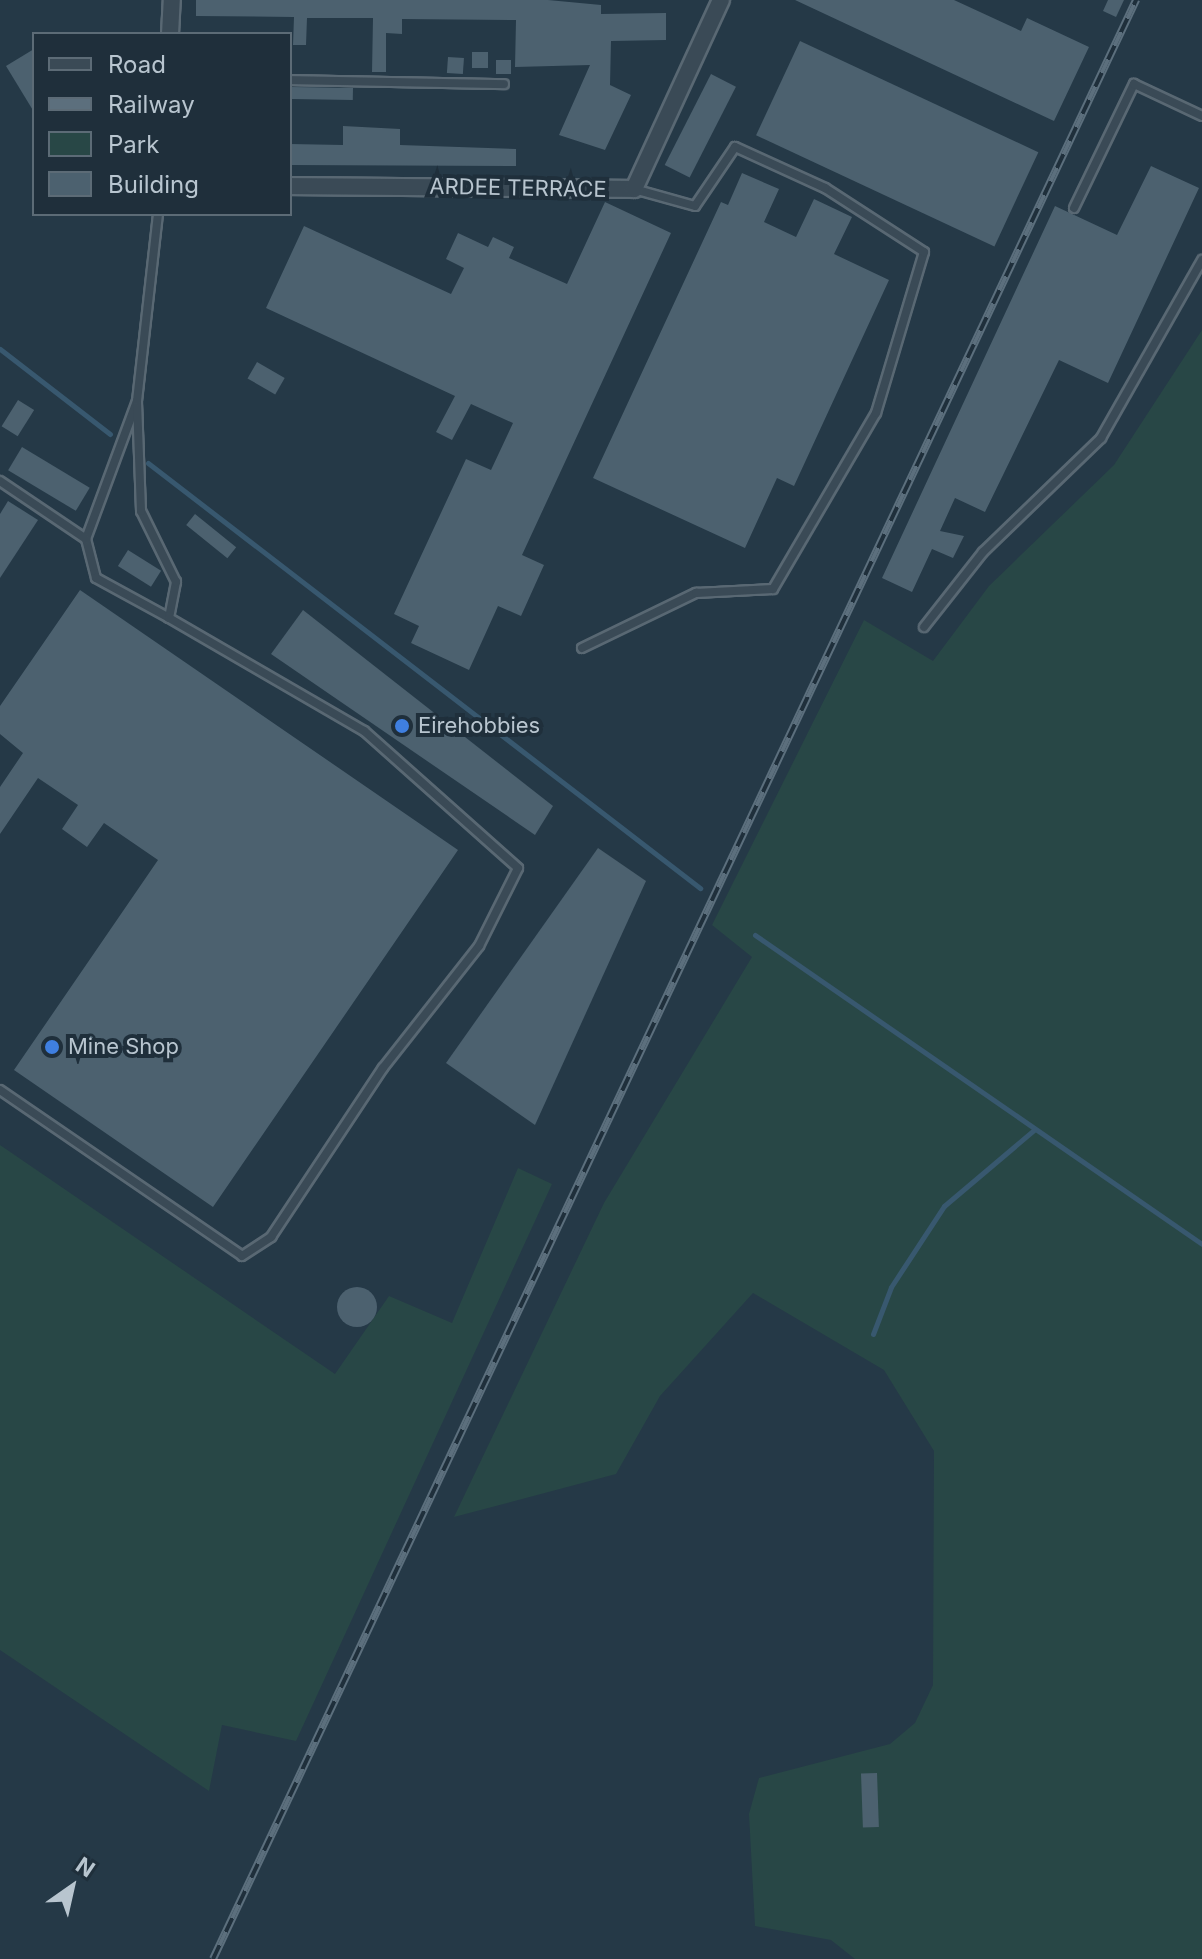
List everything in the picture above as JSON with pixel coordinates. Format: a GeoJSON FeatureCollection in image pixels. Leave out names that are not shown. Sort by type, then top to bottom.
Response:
{"type":"FeatureCollection","features":[{"type":"Feature","properties":{"kind":"street"},"geometry":{"type":"LineString","coordinates":[[170,32],[172,0]]}},
{"type":"Feature","properties":{"kind":"street","name":"ARDEE TERRACE"},"geometry":{"type":"LineString","coordinates":[[292,186],[634,189],[721,0]]}},
{"type":"Feature","properties":{"kind":"lane"},"geometry":{"type":"LineString","coordinates":[[292,80],[504,84]]}},
{"type":"Feature","properties":{"kind":"lane"},"geometry":{"type":"LineString","coordinates":[[1074,208],[1134,84],[1202,116]]}},
{"type":"Feature","properties":{"kind":"lane"},"geometry":{"type":"LineString","coordinates":[[582,648],[696,593],[773,589],[876,413],[924,252],[825,188],[735,147],[695,206],[634,189]]}},
{"type":"Feature","properties":{"kind":"lane"},"geometry":{"type":"LineString","coordinates":[[158,216],[137,401],[141,511],[176,582],[169,618]]}},
{"type":"Feature","properties":{"kind":"lane"},"geometry":{"type":"LineString","coordinates":[[924,627],[983,552],[1101,438],[1202,260]]}},
{"type":"Feature","properties":{"kind":"lane"},"geometry":{"type":"LineString","coordinates":[[0,1090],[242,1256],[271,1237],[383,1068],[479,946],[518,868],[364,731],[96,578],[86,539],[137,401]]}},
{"type":"Feature","properties":{"kind":"lane"},"geometry":{"type":"LineString","coordinates":[[0,481],[86,539]]}},
{"type":"Feature","properties":{"kind":"green space"},"geometry":{"type":"Polygon","coordinates":[[[1202,330],[1202,1959],[855,1959],[831,1940],[755,1926],[749,1814],[759,1778],[890,1744],[915,1723],[933,1685],[934,1451],[884,1370],[753,1293],[660,1396],[616,1474],[454,1517],[604,1203],[752,957],[712,925],[864,620],[933,661],[989,586],[1114,465],[1202,330]]]}},
{"type":"Feature","properties":{"kind":"green space"},"geometry":{"type":"Polygon","coordinates":[[[0,1145],[335,1374],[389,1296],[452,1323],[518,1168],[552,1184],[296,1741],[222,1725],[209,1791],[0,1650],[0,1145]]]}},
{"type":"Feature","properties":{"kind":"building"},"geometry":{"type":"Polygon","coordinates":[[[196,0],[548,0],[601,5],[601,14],[666,13],[666,40],[611,41],[610,85],[631,95],[605,150],[559,135],[590,65],[515,67],[516,20],[402,19],[402,34],[386,33],[386,72],[372,72],[373,18],[307,18],[306,45],[293,45],[294,17],[196,16],[196,0]]]}},
{"type":"Feature","properties":{"kind":"building"},"geometry":{"type":"Polygon","coordinates":[[[795,0],[954,0],[1021,31],[1027,18],[1089,47],[1054,121],[795,0]]]}},
{"type":"Feature","properties":{"kind":"building"},"geometry":{"type":"Polygon","coordinates":[[[1108,0],[1124,0],[1116,17],[1103,11],[1108,0]]]}},
{"type":"Feature","properties":{"kind":"building"},"geometry":{"type":"Polygon","coordinates":[[[800,41],[1038,152],[994,246],[756,135],[800,41]]]}},
{"type":"Feature","properties":{"kind":"building"},"geometry":{"type":"Polygon","coordinates":[[[32,50],[32,109],[6,66],[32,50]]]}},
{"type":"Feature","properties":{"kind":"building"},"geometry":{"type":"Polygon","coordinates":[[[472,52],[488,52],[488,68],[472,68],[472,52]]]}},
{"type":"Feature","properties":{"kind":"building"},"geometry":{"type":"Polygon","coordinates":[[[448,57],[464,58],[463,74],[447,73],[448,57]]]}},
{"type":"Feature","properties":{"kind":"building"},"geometry":{"type":"Polygon","coordinates":[[[496,60],[511,60],[511,74],[496,74],[496,60]]]}},
{"type":"Feature","properties":{"kind":"building"},"geometry":{"type":"Polygon","coordinates":[[[711,74],[736,87],[690,178],[665,165],[711,74]]]}},
{"type":"Feature","properties":{"kind":"building"},"geometry":{"type":"Polygon","coordinates":[[[292,87],[353,88],[353,100],[292,99],[292,87]]]}},
{"type":"Feature","properties":{"kind":"building"},"geometry":{"type":"Polygon","coordinates":[[[343,126],[400,129],[400,145],[516,149],[516,166],[292,165],[292,144],[343,145],[343,126]]]}},
{"type":"Feature","properties":{"kind":"building"},"geometry":{"type":"Polygon","coordinates":[[[1151,166],[1199,188],[1108,383],[1059,360],[985,512],[955,498],[940,531],[964,536],[953,558],[932,549],[912,592],[882,578],[1055,206],[1117,235],[1151,166]]]}},
{"type":"Feature","properties":{"kind":"building"},"geometry":{"type":"Polygon","coordinates":[[[742,173],[779,189],[764,222],[796,237],[814,199],[852,217],[834,254],[889,280],[794,486],[777,478],[745,548],[593,478],[721,202],[728,205],[742,173]]]}},
{"type":"Feature","properties":{"kind":"building"},"geometry":{"type":"Polygon","coordinates":[[[605,202],[671,233],[522,555],[544,565],[521,616],[498,606],[469,670],[411,643],[419,626],[394,614],[466,459],[491,470],[513,423],[471,404],[452,440],[436,432],[455,396],[266,308],[304,226],[451,294],[464,268],[446,259],[458,233],[488,247],[493,237],[514,247],[509,258],[567,284],[605,202]]]}},
{"type":"Feature","properties":{"kind":"building"},"geometry":{"type":"Polygon","coordinates":[[[257,362],[285,378],[275,394],[248,378],[257,362]]]}},
{"type":"Feature","properties":{"kind":"building"},"geometry":{"type":"Polygon","coordinates":[[[18,400],[34,410],[18,436],[2,426],[18,400]]]}},
{"type":"Feature","properties":{"kind":"building"},"geometry":{"type":"Polygon","coordinates":[[[22,447],[90,488],[76,511],[8,470],[22,447]]]}},
{"type":"Feature","properties":{"kind":"building"},"geometry":{"type":"Polygon","coordinates":[[[8,501],[38,520],[0,578],[0,514],[8,501]]]}},
{"type":"Feature","properties":{"kind":"building"},"geometry":{"type":"Polygon","coordinates":[[[195,514],[236,547],[227,558],[186,525],[195,514]]]}},
{"type":"Feature","properties":{"kind":"building"},"geometry":{"type":"Polygon","coordinates":[[[128,550],[161,571],[151,587],[118,566],[128,550]]]}},
{"type":"Feature","properties":{"kind":"building"},"geometry":{"type":"Polygon","coordinates":[[[80,590],[458,850],[213,1207],[14,1070],[158,860],[104,823],[87,847],[62,829],[78,805],[38,778],[0,834],[0,787],[23,753],[0,734],[0,706],[80,590]]]}},
{"type":"Feature","properties":{"kind":"building"},"geometry":{"type":"Polygon","coordinates":[[[303,610],[553,806],[535,835],[271,654],[303,610]]]}},
{"type":"Feature","properties":{"kind":"building"},"geometry":{"type":"Polygon","coordinates":[[[598,848],[646,881],[535,1125],[446,1063],[598,848]]]}},
{"type":"Feature","properties":{"kind":"building"},"geometry":{"type":"Polygon","coordinates":[[[357,1287],[371,1293],[377,1307],[371,1321],[357,1327],[343,1321],[337,1307],[343,1293],[357,1287]]]}},
{"type":"Feature","properties":{"kind":"building"},"geometry":{"type":"Polygon","coordinates":[[[877,1773],[879,1827],[863,1828],[861,1774],[877,1773]]]}},
{"type":"Feature","properties":{"kind":"waterway"},"geometry":{"type":"LineString","coordinates":[[0,349],[110,434]]}},
{"type":"Feature","properties":{"kind":"waterway"},"geometry":{"type":"LineString","coordinates":[[148,463],[700,888]]}},
{"type":"Feature","properties":{"kind":"waterway"},"geometry":{"type":"LineString","coordinates":[[755,935],[1202,1244]]}},
{"type":"Feature","properties":{"kind":"waterway"},"geometry":{"type":"LineString","coordinates":[[873,1334],[891,1287],[944,1206],[1035,1129]]}},
{"type":"Feature","properties":{"kind":"railway"},"geometry":{"type":"LineString","coordinates":[[213,1959],[1136,0]]}},
{"type":"Feature","properties":{"kind":"place","name":"Eirehobbies"},"geometry":{"type":"Point","coordinates":[402,726]}},
{"type":"Feature","properties":{"kind":"place","name":"Mine Shop"},"geometry":{"type":"Point","coordinates":[52,1047]}}]}
